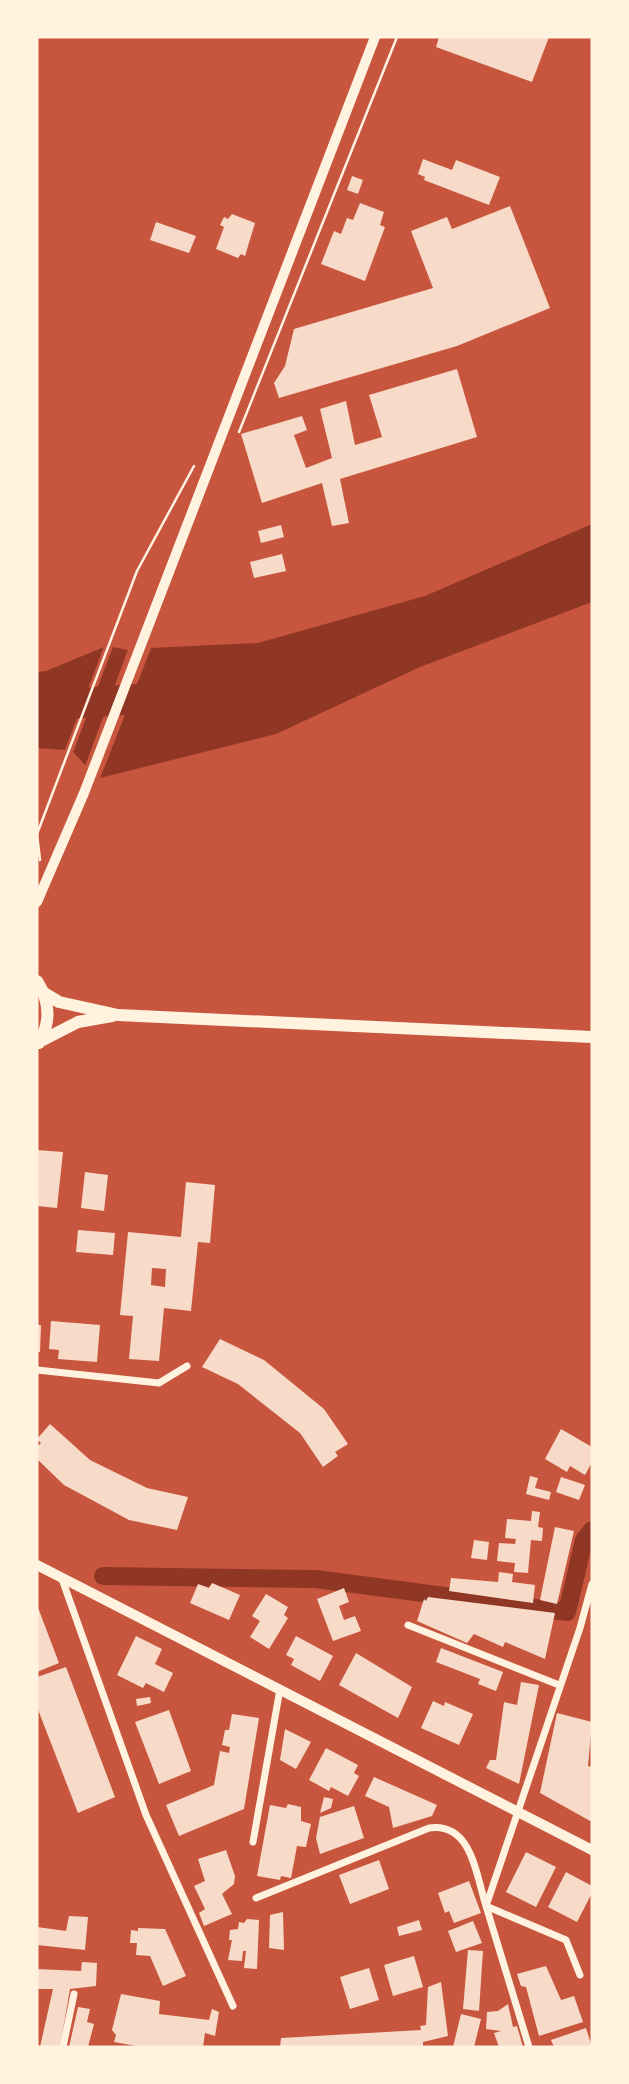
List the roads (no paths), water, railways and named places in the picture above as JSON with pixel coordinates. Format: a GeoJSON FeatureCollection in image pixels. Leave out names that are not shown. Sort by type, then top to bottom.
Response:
{"type":"FeatureCollection","features":[{"type":"Feature","properties":{"kind":"main road"},"geometry":{"type":"LineString","coordinates":[[37,902],[84,793],[376,37]]}},
{"type":"Feature","properties":{"kind":"main road"},"geometry":{"type":"LineString","coordinates":[[37,981],[44,993],[48,1017],[39,1043]]}},
{"type":"Feature","properties":{"kind":"main road"},"geometry":{"type":"LineString","coordinates":[[44,993],[59,1002],[118,1015],[592,1037]]}},
{"type":"Feature","properties":{"kind":"main road"},"geometry":{"type":"LineString","coordinates":[[39,1043],[78,1023],[118,1015]]}},
{"type":"Feature","properties":{"kind":"main road"},"geometry":{"type":"LineString","coordinates":[[37,1565],[592,1850]]}},
{"type":"Feature","properties":{"kind":"street"},"geometry":{"type":"LineString","coordinates":[[37,1370],[159,1383],[187,1366]]}},
{"type":"Feature","properties":{"kind":"street"},"geometry":{"type":"LineString","coordinates":[[62,1579],[146,1815],[233,2007]]}},
{"type":"Feature","properties":{"kind":"street"},"geometry":{"type":"LineString","coordinates":[[486,1906],[558,1685],[580,1628],[592,1584]]}},
{"type":"Feature","properties":{"kind":"street"},"geometry":{"type":"LineString","coordinates":[[408,1625],[558,1685]]}},
{"type":"Feature","properties":{"kind":"street"},"geometry":{"type":"LineString","coordinates":[[253,1842],[280,1689]]}},
{"type":"Feature","properties":{"kind":"street"},"geometry":{"type":"LineString","coordinates":[[256,1898],[429,1828],[443,1826],[454,1830],[466,1844],[529,2047]]}},
{"type":"Feature","properties":{"kind":"street"},"geometry":{"type":"LineString","coordinates":[[486,1906],[566,1940],[580,1975]]}},
{"type":"Feature","properties":{"kind":"street"},"geometry":{"type":"LineString","coordinates":[[63,2047],[74,1994]]}},
{"type":"Feature","properties":{"kind":"waterway"},"geometry":{"type":"LineString","coordinates":[[37,706],[169,697]]}},
{"type":"Feature","properties":{"kind":"waterway"},"geometry":{"type":"LineString","coordinates":[[103,1576],[316,1579],[567,1612],[584,1540],[592,1530]]}}]}
